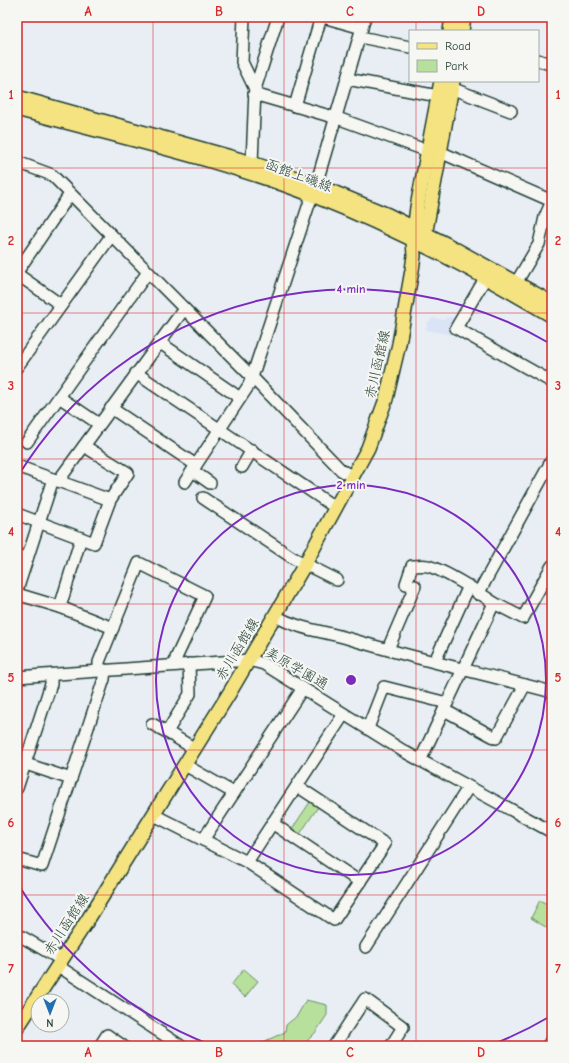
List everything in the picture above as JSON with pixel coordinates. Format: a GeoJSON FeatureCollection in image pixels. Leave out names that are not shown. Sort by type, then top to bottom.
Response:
{"type":"FeatureCollection","features":[{"type":"Feature","properties":{"kind":"main road"},"geometry":{"type":"LineString","coordinates":[[454,28],[464,17]]}},
{"type":"Feature","properties":{"kind":"main road","name":"赤川函館線"},"geometry":{"type":"LineString","coordinates":[[434,151],[438,96],[448,83]]}},
{"type":"Feature","properties":{"kind":"main road","name":"赤川函館線"},"geometry":{"type":"LineString","coordinates":[[17,1028],[154,815],[249,660],[305,564],[353,477],[375,433],[390,386],[448,83]]}},
{"type":"Feature","properties":{"kind":"main road","name":"函館上磯線"},"geometry":{"type":"LineString","coordinates":[[17,97],[252,163],[419,236],[516,283],[552,303]]}},
{"type":"Feature","properties":{"kind":"main road","name":"函館上磯線"},"geometry":{"type":"LineString","coordinates":[[17,108],[243,172],[314,190]]}},
{"type":"Feature","properties":{"kind":"main road","name":"函館上磯線"},"geometry":{"type":"LineString","coordinates":[[419,236],[552,316]]}},
{"type":"Feature","properties":{"kind":"street"},"geometry":{"type":"LineString","coordinates":[[244,17],[242,62],[255,92],[434,151],[551,200],[545,217],[539,244],[516,283]]}},
{"type":"Feature","properties":{"kind":"street"},"geometry":{"type":"LineString","coordinates":[[252,163],[255,92],[278,17]]}},
{"type":"Feature","properties":{"kind":"street"},"geometry":{"type":"LineString","coordinates":[[295,106],[322,17],[361,32],[409,47]]}},
{"type":"Feature","properties":{"kind":"street"},"geometry":{"type":"LineString","coordinates":[[185,482],[252,377],[314,190],[365,17]]}},
{"type":"Feature","properties":{"kind":"street"},"geometry":{"type":"LineString","coordinates":[[539,60],[552,65]]}},
{"type":"Feature","properties":{"kind":"street"},"geometry":{"type":"LineString","coordinates":[[347,79],[438,96]]}},
{"type":"Feature","properties":{"kind":"street"},"geometry":{"type":"LineString","coordinates":[[448,83],[511,111]]}},
{"type":"Feature","properties":{"kind":"street"},"geometry":{"type":"LineString","coordinates":[[17,162],[52,175],[252,377],[341,470],[353,477]]}},
{"type":"Feature","properties":{"kind":"street"},"geometry":{"type":"LineString","coordinates":[[61,305],[17,273],[70,194]]}},
{"type":"Feature","properties":{"kind":"street"},"geometry":{"type":"LineString","coordinates":[[17,367],[111,236]]}},
{"type":"Feature","properties":{"kind":"street"},"geometry":{"type":"LineString","coordinates":[[27,442],[148,272]]}},
{"type":"Feature","properties":{"kind":"street"},"geometry":{"type":"LineString","coordinates":[[486,277],[456,328],[552,382]]}},
{"type":"Feature","properties":{"kind":"street"},"geometry":{"type":"LineString","coordinates":[[17,590],[22,557],[39,522],[56,479],[84,446],[184,309]]}},
{"type":"Feature","properties":{"kind":"street"},"geometry":{"type":"LineString","coordinates":[[159,342],[240,398]]}},
{"type":"Feature","properties":{"kind":"street"},"geometry":{"type":"LineString","coordinates":[[136,373],[336,508]]}},
{"type":"Feature","properties":{"kind":"street"},"geometry":{"type":"LineString","coordinates":[[59,397],[99,424]]}},
{"type":"Feature","properties":{"kind":"street"},"geometry":{"type":"LineString","coordinates":[[111,408],[194,468],[210,482]]}},
{"type":"Feature","properties":{"kind":"street"},"geometry":{"type":"LineString","coordinates":[[17,514],[94,543],[110,500],[128,474],[84,446]]}},
{"type":"Feature","properties":{"kind":"street"},"geometry":{"type":"LineString","coordinates":[[242,467],[252,450]]}},
{"type":"Feature","properties":{"kind":"street"},"geometry":{"type":"LineString","coordinates":[[478,594],[552,460]]}},
{"type":"Feature","properties":{"kind":"street"},"geometry":{"type":"LineString","coordinates":[[17,466],[110,500]]}},
{"type":"Feature","properties":{"kind":"street"},"geometry":{"type":"LineString","coordinates":[[203,498],[293,558],[337,580]]}},
{"type":"Feature","properties":{"kind":"street"},"geometry":{"type":"LineString","coordinates":[[60,607],[81,538]]}},
{"type":"Feature","properties":{"kind":"street"},"geometry":{"type":"LineString","coordinates":[[17,859],[42,866],[104,679],[100,662],[139,563],[205,596],[176,658],[176,665]]}},
{"type":"Feature","properties":{"kind":"street"},"geometry":{"type":"LineString","coordinates":[[388,649],[415,586],[406,584],[412,566],[428,566],[469,586],[478,594],[523,618],[552,566]]}},
{"type":"Feature","properties":{"kind":"street"},"geometry":{"type":"LineString","coordinates":[[435,661],[469,586]]}},
{"type":"Feature","properties":{"kind":"street"},"geometry":{"type":"LineString","coordinates":[[17,594],[60,607],[113,628]]}},
{"type":"Feature","properties":{"kind":"street"},"geometry":{"type":"LineString","coordinates":[[420,761],[494,603]]}},
{"type":"Feature","properties":{"kind":"street"},"geometry":{"type":"LineString","coordinates":[[275,616],[286,622],[308,630],[463,668],[552,692]]}},
{"type":"Feature","properties":{"kind":"street","name":"美原学園通"},"geometry":{"type":"LineString","coordinates":[[17,677],[249,660],[264,664],[420,761],[552,832]]}},
{"type":"Feature","properties":{"kind":"street"},"geometry":{"type":"LineString","coordinates":[[167,732],[190,694],[189,664]]}},
{"type":"Feature","properties":{"kind":"street"},"geometry":{"type":"LineString","coordinates":[[17,788],[21,762],[51,684],[51,675]]}},
{"type":"Feature","properties":{"kind":"street"},"geometry":{"type":"LineString","coordinates":[[368,728],[384,687],[446,706],[496,738],[525,685]]}},
{"type":"Feature","properties":{"kind":"street"},"geometry":{"type":"LineString","coordinates":[[203,840],[303,688]]}},
{"type":"Feature","properties":{"kind":"street"},"geometry":{"type":"LineString","coordinates":[[247,862],[344,714]]}},
{"type":"Feature","properties":{"kind":"street"},"geometry":{"type":"LineString","coordinates":[[152,724],[195,749]]}},
{"type":"Feature","properties":{"kind":"street"},"geometry":{"type":"LineString","coordinates":[[21,762],[71,779]]}},
{"type":"Feature","properties":{"kind":"street"},"geometry":{"type":"LineString","coordinates":[[185,765],[234,793]]}},
{"type":"Feature","properties":{"kind":"street"},"geometry":{"type":"LineString","coordinates":[[154,815],[247,862],[334,920],[385,844],[297,786]]}},
{"type":"Feature","properties":{"kind":"street"},"geometry":{"type":"LineString","coordinates":[[366,947],[468,788]]}},
{"type":"Feature","properties":{"kind":"street"},"geometry":{"type":"LineString","coordinates":[[272,823],[360,882]]}},
{"type":"Feature","properties":{"kind":"street"},"geometry":{"type":"LineString","coordinates":[[17,934],[181,1046]]}},
{"type":"Feature","properties":{"kind":"street"},"geometry":{"type":"LineString","coordinates":[[334,1046],[364,999],[403,1027],[391,1046]]}},
{"type":"Feature","properties":{"kind":"street"},"geometry":{"type":"LineString","coordinates":[[100,1046],[107,1035],[123,1046]]}},
{"type":"Feature","properties":{"kind":"street"},"geometry":{"type":"LineString","coordinates":[[548,1046],[552,1039]]}},
{"type":"Feature","properties":{"kind":"shaded area"},"geometry":{"type":"Polygon","coordinates":[[[446,317],[454,318],[451,335],[426,330],[427,324],[432,318],[445,320],[446,317]]]}},
{"type":"Feature","properties":{"kind":"green space"},"geometry":{"type":"Polygon","coordinates":[[[310,802],[318,807],[298,837],[290,832],[310,802]]]}},
{"type":"Feature","properties":{"kind":"green space"},"geometry":{"type":"Polygon","coordinates":[[[540,900],[550,906],[552,903],[552,931],[531,918],[540,900]]]}},
{"type":"Feature","properties":{"kind":"green space"},"geometry":{"type":"Polygon","coordinates":[[[244,969],[258,981],[245,997],[231,985],[244,969]]]}},
{"type":"Feature","properties":{"kind":"green space"},"geometry":{"type":"Polygon","coordinates":[[[306,1000],[327,1005],[327,1015],[315,1033],[302,1046],[262,1046],[261,1043],[285,1032],[286,1025],[297,1016],[306,1000]]]}}]}
